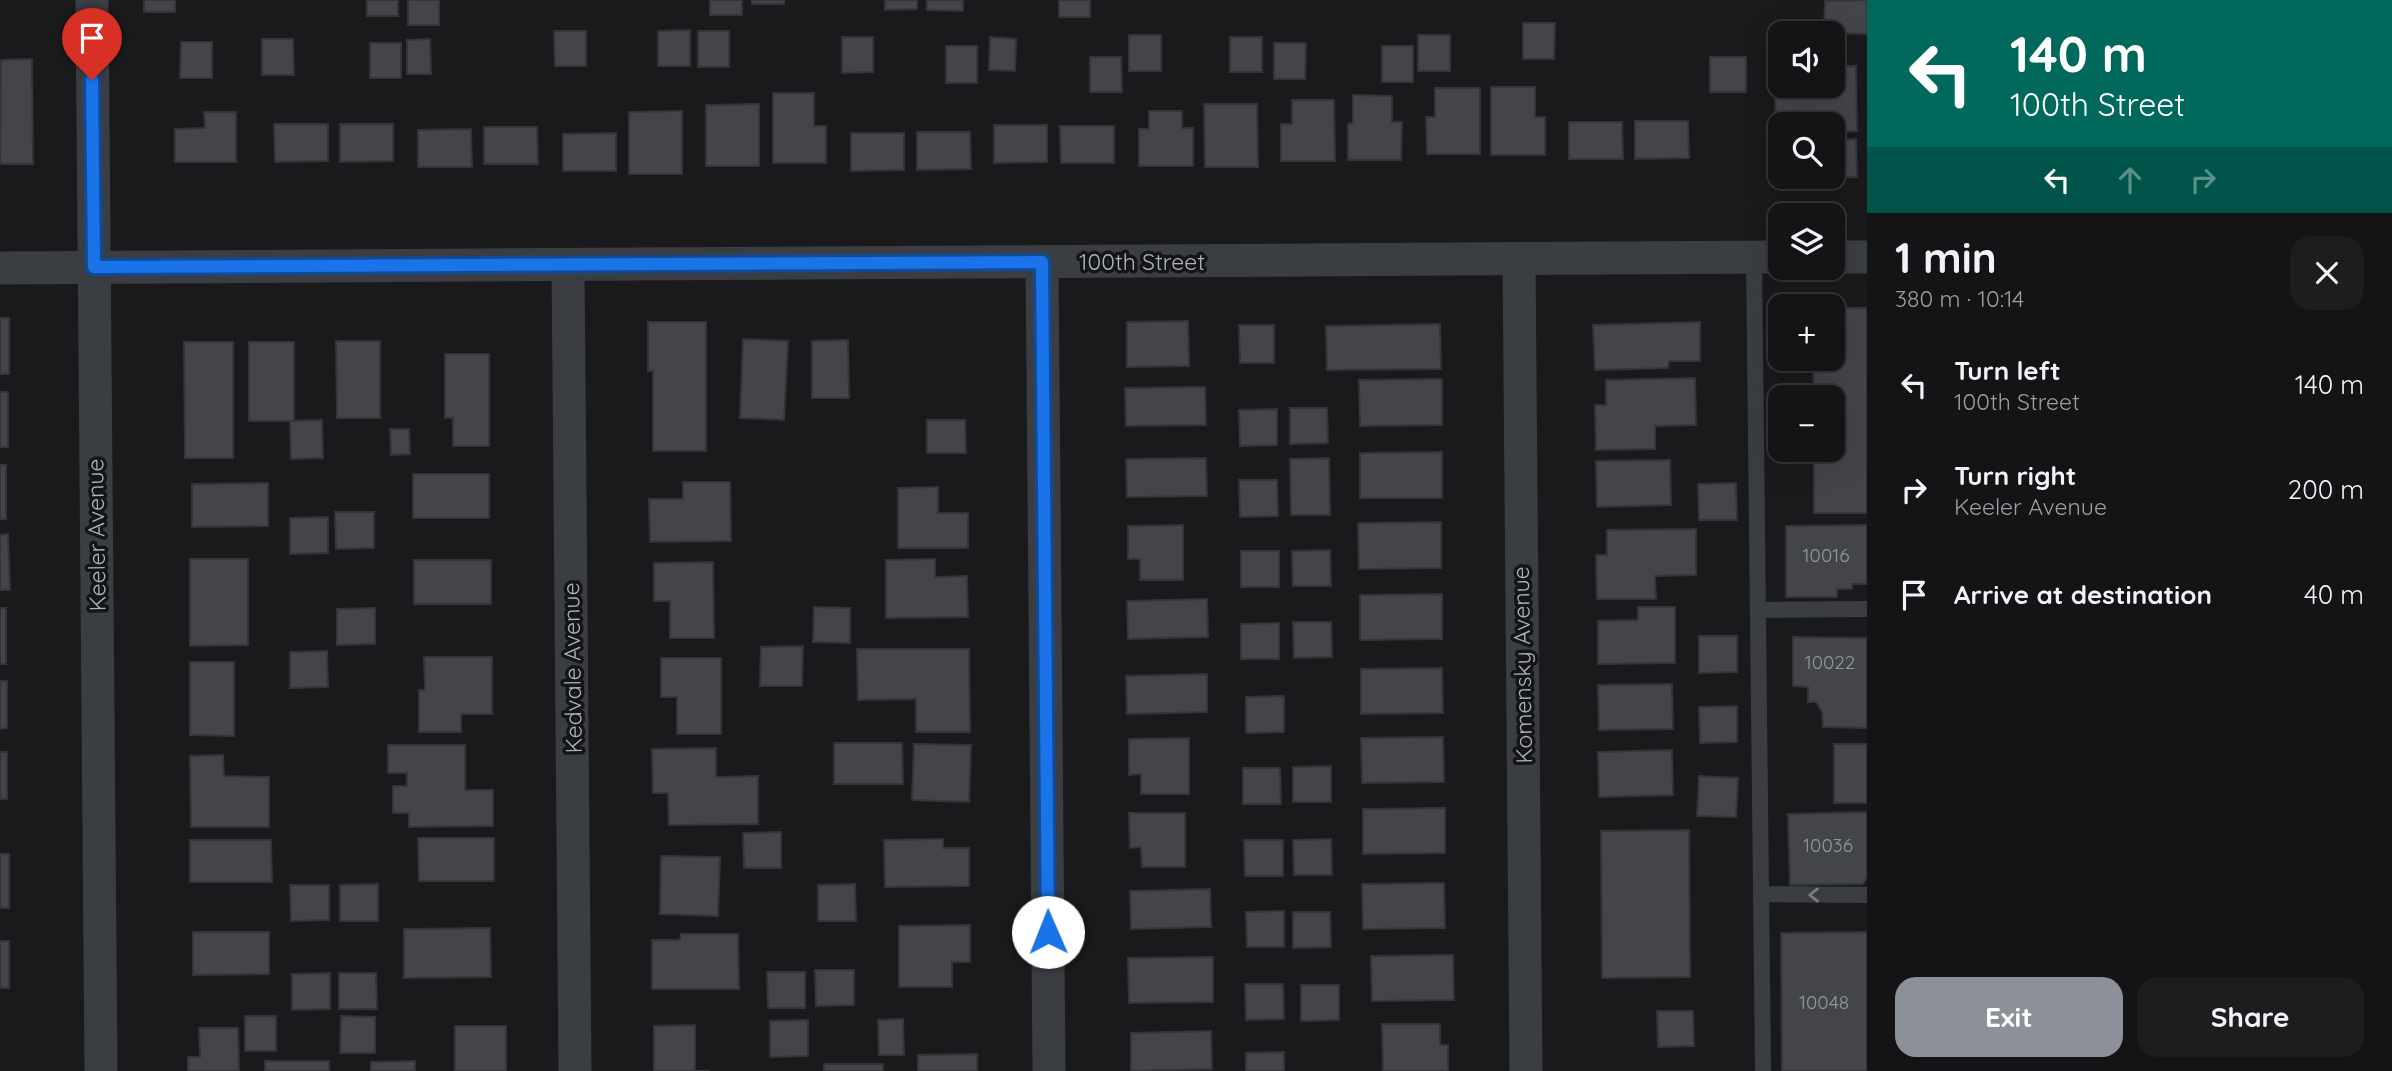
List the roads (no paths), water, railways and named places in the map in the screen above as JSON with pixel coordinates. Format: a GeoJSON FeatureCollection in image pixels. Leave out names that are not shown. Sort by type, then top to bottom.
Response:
{"type":"FeatureCollection","features":[{"type":"Feature","properties":{"kind":"street","name":"Keeler Avenue"},"geometry":{"type":"LineString","coordinates":[[92,0],[101,1071]]}},
{"type":"Feature","properties":{"kind":"street"},"geometry":{"type":"LineString","coordinates":[[1845,257],[1867,257]]}},
{"type":"Feature","properties":{"kind":"street","name":"100th Street"},"geometry":{"type":"LineString","coordinates":[[0,268],[1767,258]]}},
{"type":"Feature","properties":{"kind":"street","name":"Komensky Avenue"},"geometry":{"type":"LineString","coordinates":[[1519,259],[1526,1071]]}},
{"type":"Feature","properties":{"kind":"street"},"geometry":{"type":"LineString","coordinates":[[1042,262],[1049,1071]]}},
{"type":"Feature","properties":{"kind":"street","name":"Kedvale Avenue"},"geometry":{"type":"LineString","coordinates":[[568,265],[575,1071]]}},
{"type":"Feature","properties":{"kind":"lane"},"geometry":{"type":"LineString","coordinates":[[1763,1071],[1758,610],[1767,258]]}},
{"type":"Feature","properties":{"kind":"lane"},"geometry":{"type":"LineString","coordinates":[[1758,610],[1867,609]]}},
{"type":"Feature","properties":{"kind":"lane"},"geometry":{"type":"LineString","coordinates":[[1761,894],[1867,895]]}}]}
